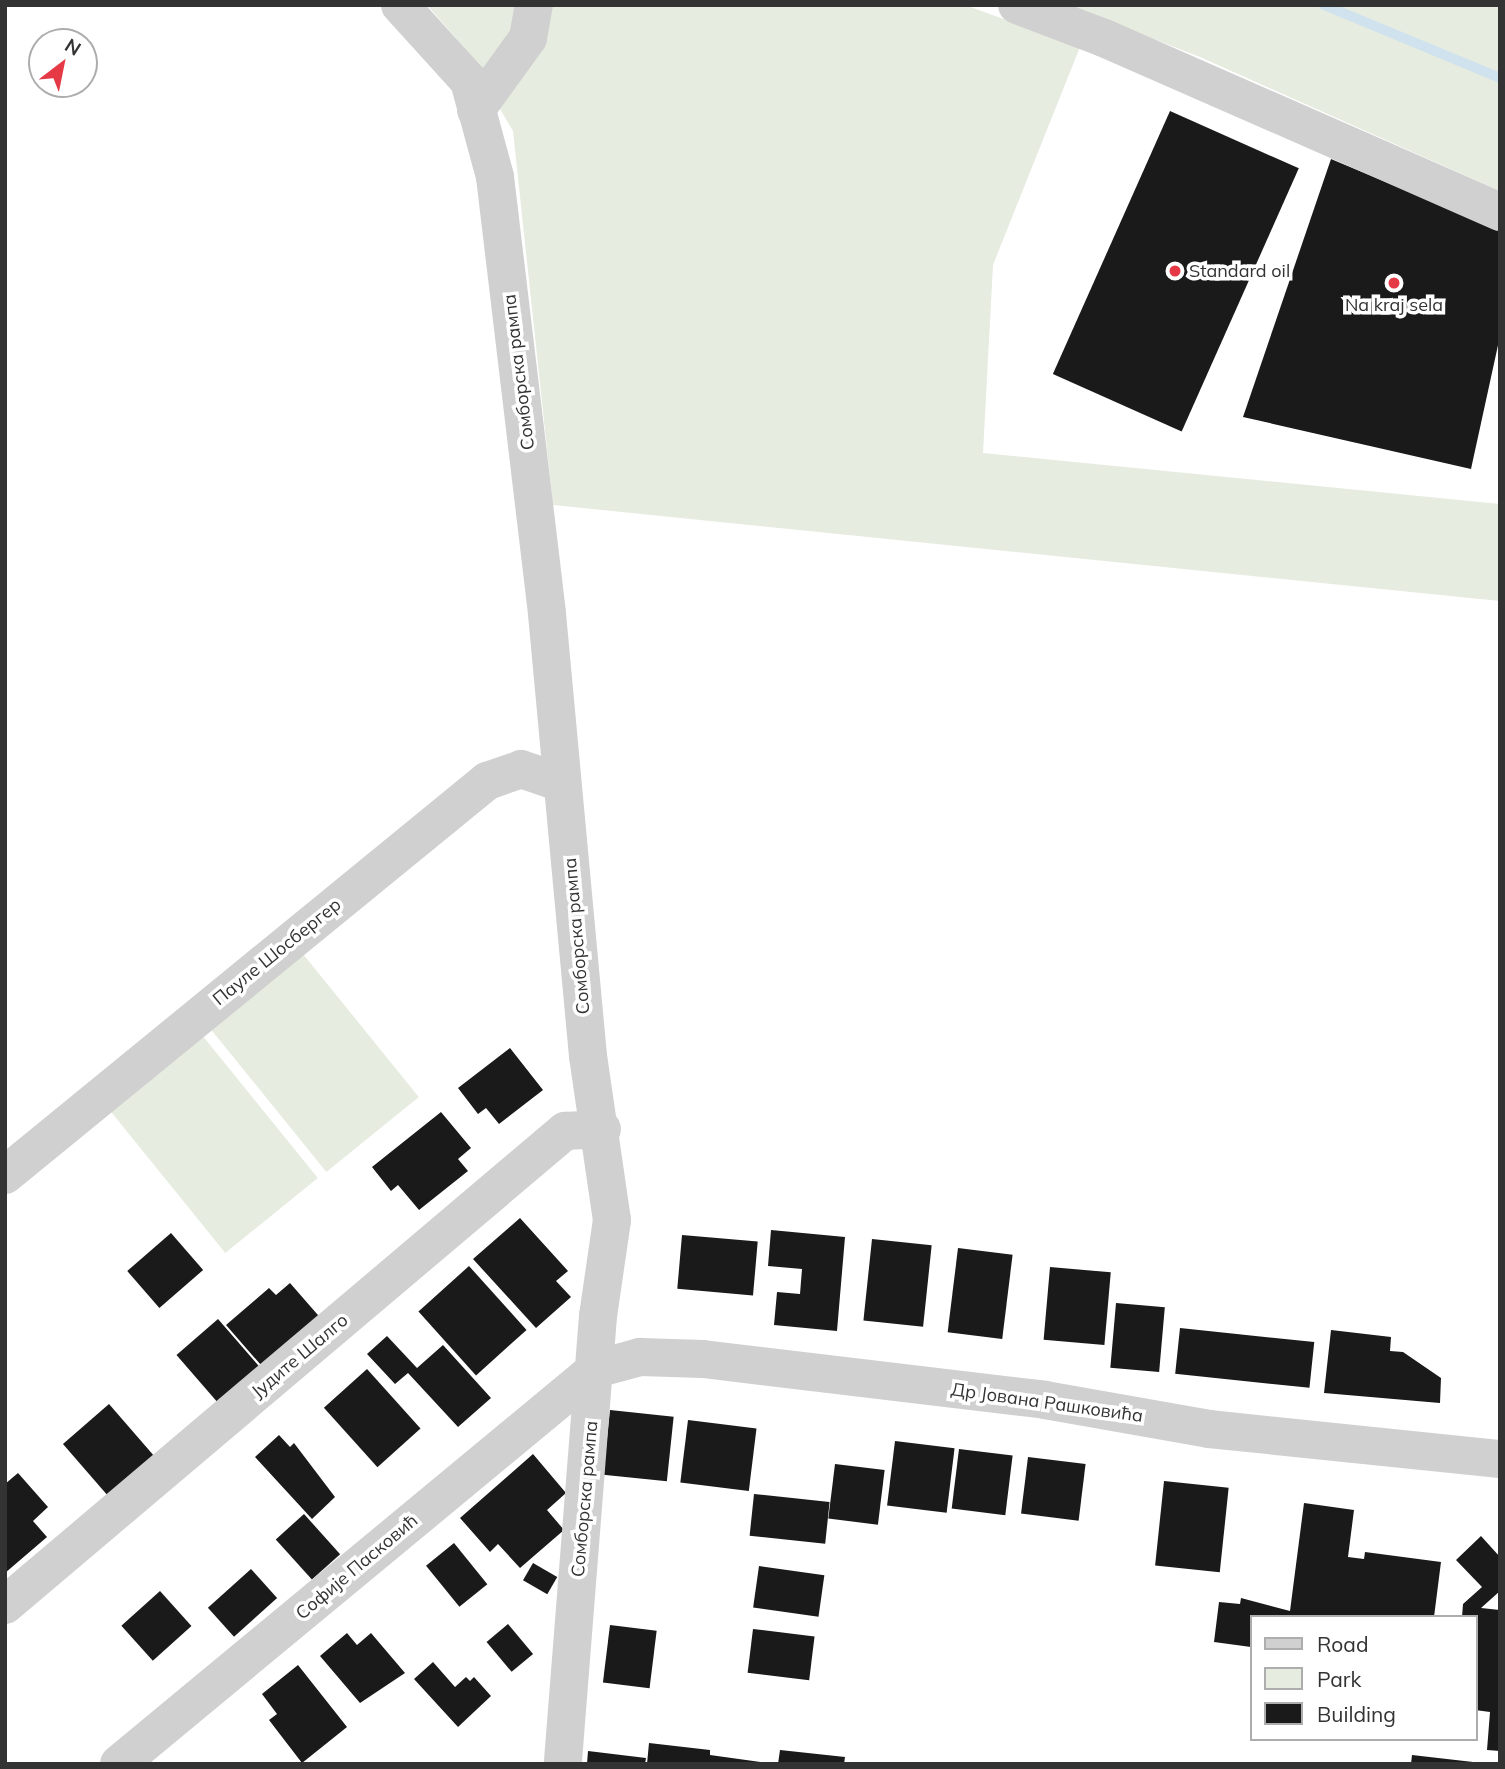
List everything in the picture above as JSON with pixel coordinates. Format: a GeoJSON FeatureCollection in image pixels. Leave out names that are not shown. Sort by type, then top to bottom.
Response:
{"type":"FeatureCollection","features":[{"type":"Feature","properties":{"kind":"street","name":"Сомборска рампа"},"geometry":{"type":"LineString","coordinates":[[400,5],[469,81],[495,177],[547,614],[588,1056],[602,1129],[612,1220],[596,1369],[563,1764]]}},
{"type":"Feature","properties":{"kind":"street"},"geometry":{"type":"LineString","coordinates":[[476,110],[528,38],[534,5]]}},
{"type":"Feature","properties":{"kind":"street"},"geometry":{"type":"LineString","coordinates":[[1017,5],[1104,38],[1500,212]]}},
{"type":"Feature","properties":{"kind":"street","name":"Пауле Шосбергер"},"geometry":{"type":"LineString","coordinates":[[5,1175],[487,781],[521,769],[562,783]]}},
{"type":"Feature","properties":{"kind":"street","name":"Јудите Шалго"},"geometry":{"type":"LineString","coordinates":[[5,1605],[565,1131],[602,1129]]}},
{"type":"Feature","properties":{"kind":"street","name":"Др Јована Рашковића"},"geometry":{"type":"LineString","coordinates":[[596,1369],[640,1357],[704,1359],[1045,1400],[1209,1429],[1500,1459]]}},
{"type":"Feature","properties":{"kind":"street","name":"Софије Пасковић"},"geometry":{"type":"LineString","coordinates":[[118,1764],[596,1369]]}},
{"type":"Feature","properties":{"kind":"green space"},"geometry":{"type":"Polygon","coordinates":[[[427,5],[965,5],[1080,47],[993,265],[983,453],[1500,504],[1500,601],[553,505],[513,131],[463,46],[427,5]]]}},
{"type":"Feature","properties":{"kind":"green space"},"geometry":{"type":"Polygon","coordinates":[[[1066,5],[1500,5],[1500,191],[1200,57],[1066,5]]]}},
{"type":"Feature","properties":{"kind":"green space"},"geometry":{"type":"Polygon","coordinates":[[[303,954],[419,1097],[326,1172],[211,1029],[303,954]]]}},
{"type":"Feature","properties":{"kind":"green space"},"geometry":{"type":"Polygon","coordinates":[[[202,1035],[318,1178],[225,1253],[110,1110],[202,1035]]]}},
{"type":"Feature","properties":{"kind":"building","name":"Standard oil"},"geometry":{"type":"Polygon","coordinates":[[[1170,111],[1299,168],[1182,431],[1053,374],[1170,111]]]}},
{"type":"Feature","properties":{"kind":"building","name":"Na kraj sela"},"geometry":{"type":"Polygon","coordinates":[[[1331,159],[1500,230],[1500,336],[1471,469],[1243,417],[1331,159]]]}},
{"type":"Feature","properties":{"kind":"building"},"geometry":{"type":"Polygon","coordinates":[[[510,1048],[543,1090],[499,1124],[486,1108],[478,1114],[458,1088],[510,1048]]]}},
{"type":"Feature","properties":{"kind":"building"},"geometry":{"type":"Polygon","coordinates":[[[441,1112],[471,1148],[458,1159],[468,1171],[419,1210],[398,1185],[391,1191],[372,1167],[441,1112]]]}},
{"type":"Feature","properties":{"kind":"building"},"geometry":{"type":"Polygon","coordinates":[[[520,1218],[568,1271],[556,1281],[571,1297],[536,1328],[473,1259],[520,1218]]]}},
{"type":"Feature","properties":{"kind":"building"},"geometry":{"type":"Polygon","coordinates":[[[771,1230],[845,1237],[837,1331],[774,1325],[777,1292],[800,1294],[802,1269],[768,1266],[771,1230]]]}},
{"type":"Feature","properties":{"kind":"building"},"geometry":{"type":"Polygon","coordinates":[[[171,1233],[203,1270],[159,1308],[127,1271],[171,1233]]]}},
{"type":"Feature","properties":{"kind":"building"},"geometry":{"type":"Polygon","coordinates":[[[682,1235],[758,1242],[753,1295],[677,1289],[682,1235]]]}},
{"type":"Feature","properties":{"kind":"building"},"geometry":{"type":"Polygon","coordinates":[[[872,1239],[932,1245],[923,1327],[863,1321],[872,1239]]]}},
{"type":"Feature","properties":{"kind":"building"},"geometry":{"type":"Polygon","coordinates":[[[958,1248],[1013,1255],[1002,1339],[948,1332],[958,1248]]]}},
{"type":"Feature","properties":{"kind":"building"},"geometry":{"type":"Polygon","coordinates":[[[469,1266],[527,1330],[476,1375],[418,1312],[469,1266]]]}},
{"type":"Feature","properties":{"kind":"building"},"geometry":{"type":"Polygon","coordinates":[[[1050,1267],[1111,1272],[1104,1345],[1044,1340],[1050,1267]]]}},
{"type":"Feature","properties":{"kind":"building"},"geometry":{"type":"Polygon","coordinates":[[[290,1283],[324,1322],[267,1372],[226,1325],[269,1288],[276,1295],[290,1283]]]}},
{"type":"Feature","properties":{"kind":"building"},"geometry":{"type":"Polygon","coordinates":[[[1116,1303],[1165,1307],[1159,1372],[1110,1368],[1116,1303]]]}},
{"type":"Feature","properties":{"kind":"building"},"geometry":{"type":"Polygon","coordinates":[[[218,1319],[269,1377],[227,1413],[176,1355],[218,1319]]]}},
{"type":"Feature","properties":{"kind":"building"},"geometry":{"type":"Polygon","coordinates":[[[1180,1328],[1314,1342],[1309,1388],[1175,1374],[1180,1328]]]}},
{"type":"Feature","properties":{"kind":"building"},"geometry":{"type":"Polygon","coordinates":[[[1331,1330],[1391,1337],[1390,1351],[1403,1352],[1441,1378],[1440,1403],[1324,1393],[1331,1330]]]}},
{"type":"Feature","properties":{"kind":"building"},"geometry":{"type":"Polygon","coordinates":[[[387,1336],[417,1368],[443,1345],[491,1398],[458,1427],[408,1373],[395,1384],[367,1354],[387,1336]]]}},
{"type":"Feature","properties":{"kind":"building"},"geometry":{"type":"Polygon","coordinates":[[[367,1369],[421,1428],[377,1467],[324,1408],[367,1369]]]}},
{"type":"Feature","properties":{"kind":"building"},"geometry":{"type":"Polygon","coordinates":[[[109,1404],[161,1464],[115,1504],[63,1444],[109,1404]]]}},
{"type":"Feature","properties":{"kind":"building"},"geometry":{"type":"Polygon","coordinates":[[[610,1410],[674,1417],[667,1481],[603,1475],[610,1410]]]}},
{"type":"Feature","properties":{"kind":"building"},"geometry":{"type":"Polygon","coordinates":[[[688,1420],[756,1428],[749,1491],[680,1483],[688,1420]]]}},
{"type":"Feature","properties":{"kind":"building"},"geometry":{"type":"Polygon","coordinates":[[[279,1435],[290,1447],[294,1443],[335,1497],[312,1519],[255,1457],[279,1435]]]}},
{"type":"Feature","properties":{"kind":"building"},"geometry":{"type":"Polygon","coordinates":[[[895,1441],[955,1448],[947,1513],[887,1506],[895,1441]]]}},
{"type":"Feature","properties":{"kind":"building"},"geometry":{"type":"Polygon","coordinates":[[[959,1449],[1013,1456],[1005,1515],[952,1509],[959,1449]]]}},
{"type":"Feature","properties":{"kind":"building"},"geometry":{"type":"Polygon","coordinates":[[[533,1454],[566,1493],[547,1510],[564,1530],[520,1568],[498,1544],[490,1552],[460,1518],[533,1454]]]}},
{"type":"Feature","properties":{"kind":"building"},"geometry":{"type":"Polygon","coordinates":[[[1028,1457],[1086,1464],[1079,1521],[1021,1514],[1028,1457]]]}},
{"type":"Feature","properties":{"kind":"building"},"geometry":{"type":"Polygon","coordinates":[[[835,1464],[885,1470],[878,1525],[828,1519],[835,1464]]]}},
{"type":"Feature","properties":{"kind":"building"},"geometry":{"type":"Polygon","coordinates":[[[18,1473],[48,1507],[33,1521],[47,1537],[5,1573],[5,1484],[18,1473]]]}},
{"type":"Feature","properties":{"kind":"building"},"geometry":{"type":"Polygon","coordinates":[[[1164,1481],[1229,1488],[1220,1572],[1155,1566],[1164,1481]]]}},
{"type":"Feature","properties":{"kind":"building"},"geometry":{"type":"Polygon","coordinates":[[[754,1494],[830,1502],[825,1544],[750,1536],[754,1494]]]}},
{"type":"Feature","properties":{"kind":"building"},"geometry":{"type":"Polygon","coordinates":[[[1304,1503],[1354,1510],[1348,1557],[1364,1559],[1365,1552],[1441,1562],[1434,1615],[1250,1615],[1250,1647],[1214,1642],[1219,1602],[1240,1604],[1241,1598],[1290,1611],[1304,1503]]]}},
{"type":"Feature","properties":{"kind":"building"},"geometry":{"type":"Polygon","coordinates":[[[304,1514],[340,1554],[312,1580],[276,1539],[304,1514]]]}},
{"type":"Feature","properties":{"kind":"building"},"geometry":{"type":"Polygon","coordinates":[[[1481,1536],[1500,1557],[1500,1591],[1481,1608],[1500,1610],[1500,1751],[1487,1750],[1490,1712],[1477,1710],[1477,1615],[1462,1615],[1463,1604],[1482,1587],[1456,1560],[1481,1536]]]}},
{"type":"Feature","properties":{"kind":"building"},"geometry":{"type":"Polygon","coordinates":[[[454,1543],[487,1584],[459,1607],[426,1566],[454,1543]]]}},
{"type":"Feature","properties":{"kind":"building"},"geometry":{"type":"Polygon","coordinates":[[[533,1563],[557,1577],[547,1594],[523,1580],[533,1563]]]}},
{"type":"Feature","properties":{"kind":"building"},"geometry":{"type":"Polygon","coordinates":[[[759,1566],[824,1575],[819,1617],[753,1608],[759,1566]]]}},
{"type":"Feature","properties":{"kind":"building"},"geometry":{"type":"Polygon","coordinates":[[[251,1569],[277,1598],[234,1637],[208,1608],[251,1569]]]}},
{"type":"Feature","properties":{"kind":"building"},"geometry":{"type":"Polygon","coordinates":[[[160,1591],[191,1626],[153,1661],[121,1626],[160,1591]]]}},
{"type":"Feature","properties":{"kind":"building"},"geometry":{"type":"Polygon","coordinates":[[[508,1624],[533,1654],[512,1672],[487,1642],[508,1624]]]}},
{"type":"Feature","properties":{"kind":"building"},"geometry":{"type":"Polygon","coordinates":[[[610,1625],[657,1631],[650,1688],[603,1683],[610,1625]]]}},
{"type":"Feature","properties":{"kind":"building"},"geometry":{"type":"Polygon","coordinates":[[[753,1629],[815,1637],[809,1680],[748,1673],[753,1629]]]}},
{"type":"Feature","properties":{"kind":"building"},"geometry":{"type":"Polygon","coordinates":[[[347,1633],[357,1645],[371,1633],[405,1673],[360,1703],[320,1656],[347,1633]]]}},
{"type":"Feature","properties":{"kind":"building"},"geometry":{"type":"Polygon","coordinates":[[[433,1662],[455,1687],[466,1677],[470,1681],[474,1677],[491,1696],[458,1727],[414,1679],[433,1662]]]}},
{"type":"Feature","properties":{"kind":"building"},"geometry":{"type":"Polygon","coordinates":[[[298,1665],[347,1727],[302,1763],[269,1720],[277,1714],[262,1694],[298,1665]]]}},
{"type":"Feature","properties":{"kind":"building"},"geometry":{"type":"Polygon","coordinates":[[[649,1743],[710,1750],[710,1755],[774,1764],[647,1764],[649,1743]]]}},
{"type":"Feature","properties":{"kind":"building"},"geometry":{"type":"Polygon","coordinates":[[[780,1750],[845,1757],[844,1764],[778,1764],[780,1750]]]}},
{"type":"Feature","properties":{"kind":"building"},"geometry":{"type":"Polygon","coordinates":[[[588,1751],[646,1758],[645,1764],[587,1764],[588,1751]]]}},
{"type":"Feature","properties":{"kind":"building"},"geometry":{"type":"Polygon","coordinates":[[[1412,1755],[1473,1762],[1473,1764],[1411,1764],[1412,1755]]]}},
{"type":"Feature","properties":{"kind":"waterway"},"geometry":{"type":"LineString","coordinates":[[1324,5],[1500,78]]}},
{"type":"Feature","properties":{"kind":"place","name":"Standard oil"},"geometry":{"type":"Point","coordinates":[1175,271]}},
{"type":"Feature","properties":{"kind":"place","name":"Na kraj sela"},"geometry":{"type":"Point","coordinates":[1394,283]}}]}
